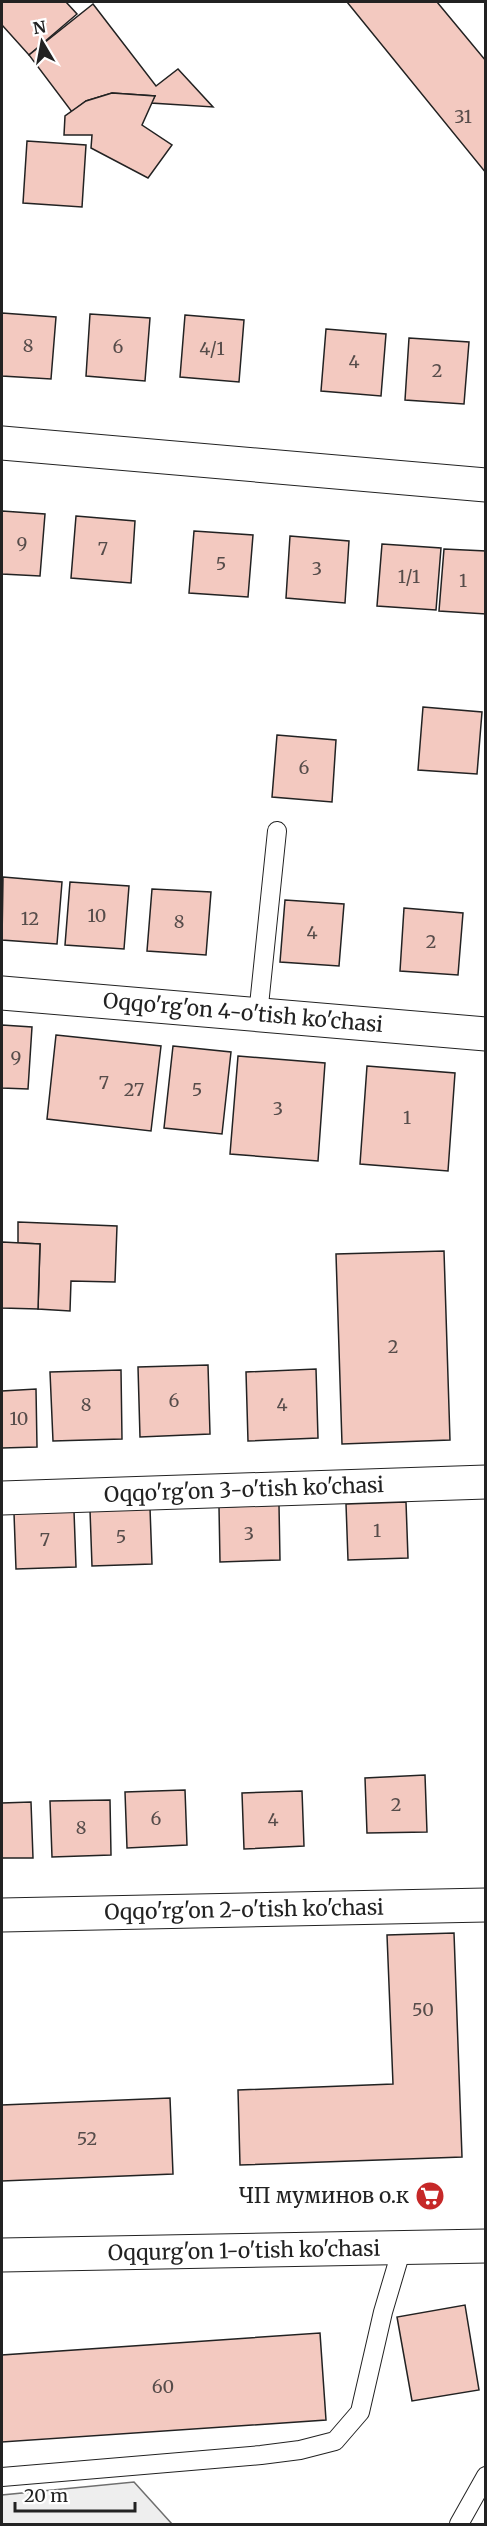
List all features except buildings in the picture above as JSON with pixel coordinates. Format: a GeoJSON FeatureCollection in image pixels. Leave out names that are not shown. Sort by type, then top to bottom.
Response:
{"type":"FeatureCollection","features":[{"type":"Feature","properties":{"kind":"street"},"geometry":{"type":"LineString","coordinates":[[2,443],[486,484]]}},
{"type":"Feature","properties":{"kind":"street","name":"Oqqo'rg'on 4-o'tish ko'chasi"},"geometry":{"type":"LineString","coordinates":[[2,993],[486,1034]]}},
{"type":"Feature","properties":{"kind":"street","name":"Oqqo'rg'on 3-o'tish ko'chasi"},"geometry":{"type":"LineString","coordinates":[[2,1497],[486,1482]]}},
{"type":"Feature","properties":{"kind":"street","name":"Oqqo'rg'on 2-o'tish ko'chasi"},"geometry":{"type":"LineString","coordinates":[[2,1915],[486,1905]]}},
{"type":"Feature","properties":{"kind":"street","name":"Oqqurg'on 1-o'tish ko'chasi"},"geometry":{"type":"LineString","coordinates":[[2,2255],[486,2246]]}},
{"type":"Feature","properties":{"kind":"lane"},"geometry":{"type":"LineString","coordinates":[[258,1015],[277,831]]}},
{"type":"Feature","properties":{"kind":"lane"},"geometry":{"type":"LineString","coordinates":[[2,2476],[261,2455],[300,2450],[335,2441],[360,2412],[383,2312],[402,2248]]}},
{"type":"Feature","properties":{"kind":"lane"},"geometry":{"type":"LineString","coordinates":[[459,2524],[486,2476]]}},
{"type":"Feature","properties":{"kind":"shaded area"},"geometry":{"type":"Polygon","coordinates":[[[134,2482],[172,2524],[2,2524],[2,2495],[134,2482]]]}},
{"type":"Feature","properties":{"kind":"place","name":"ЧП муминов о.к"},"geometry":{"type":"Point","coordinates":[430,2196]}}]}
